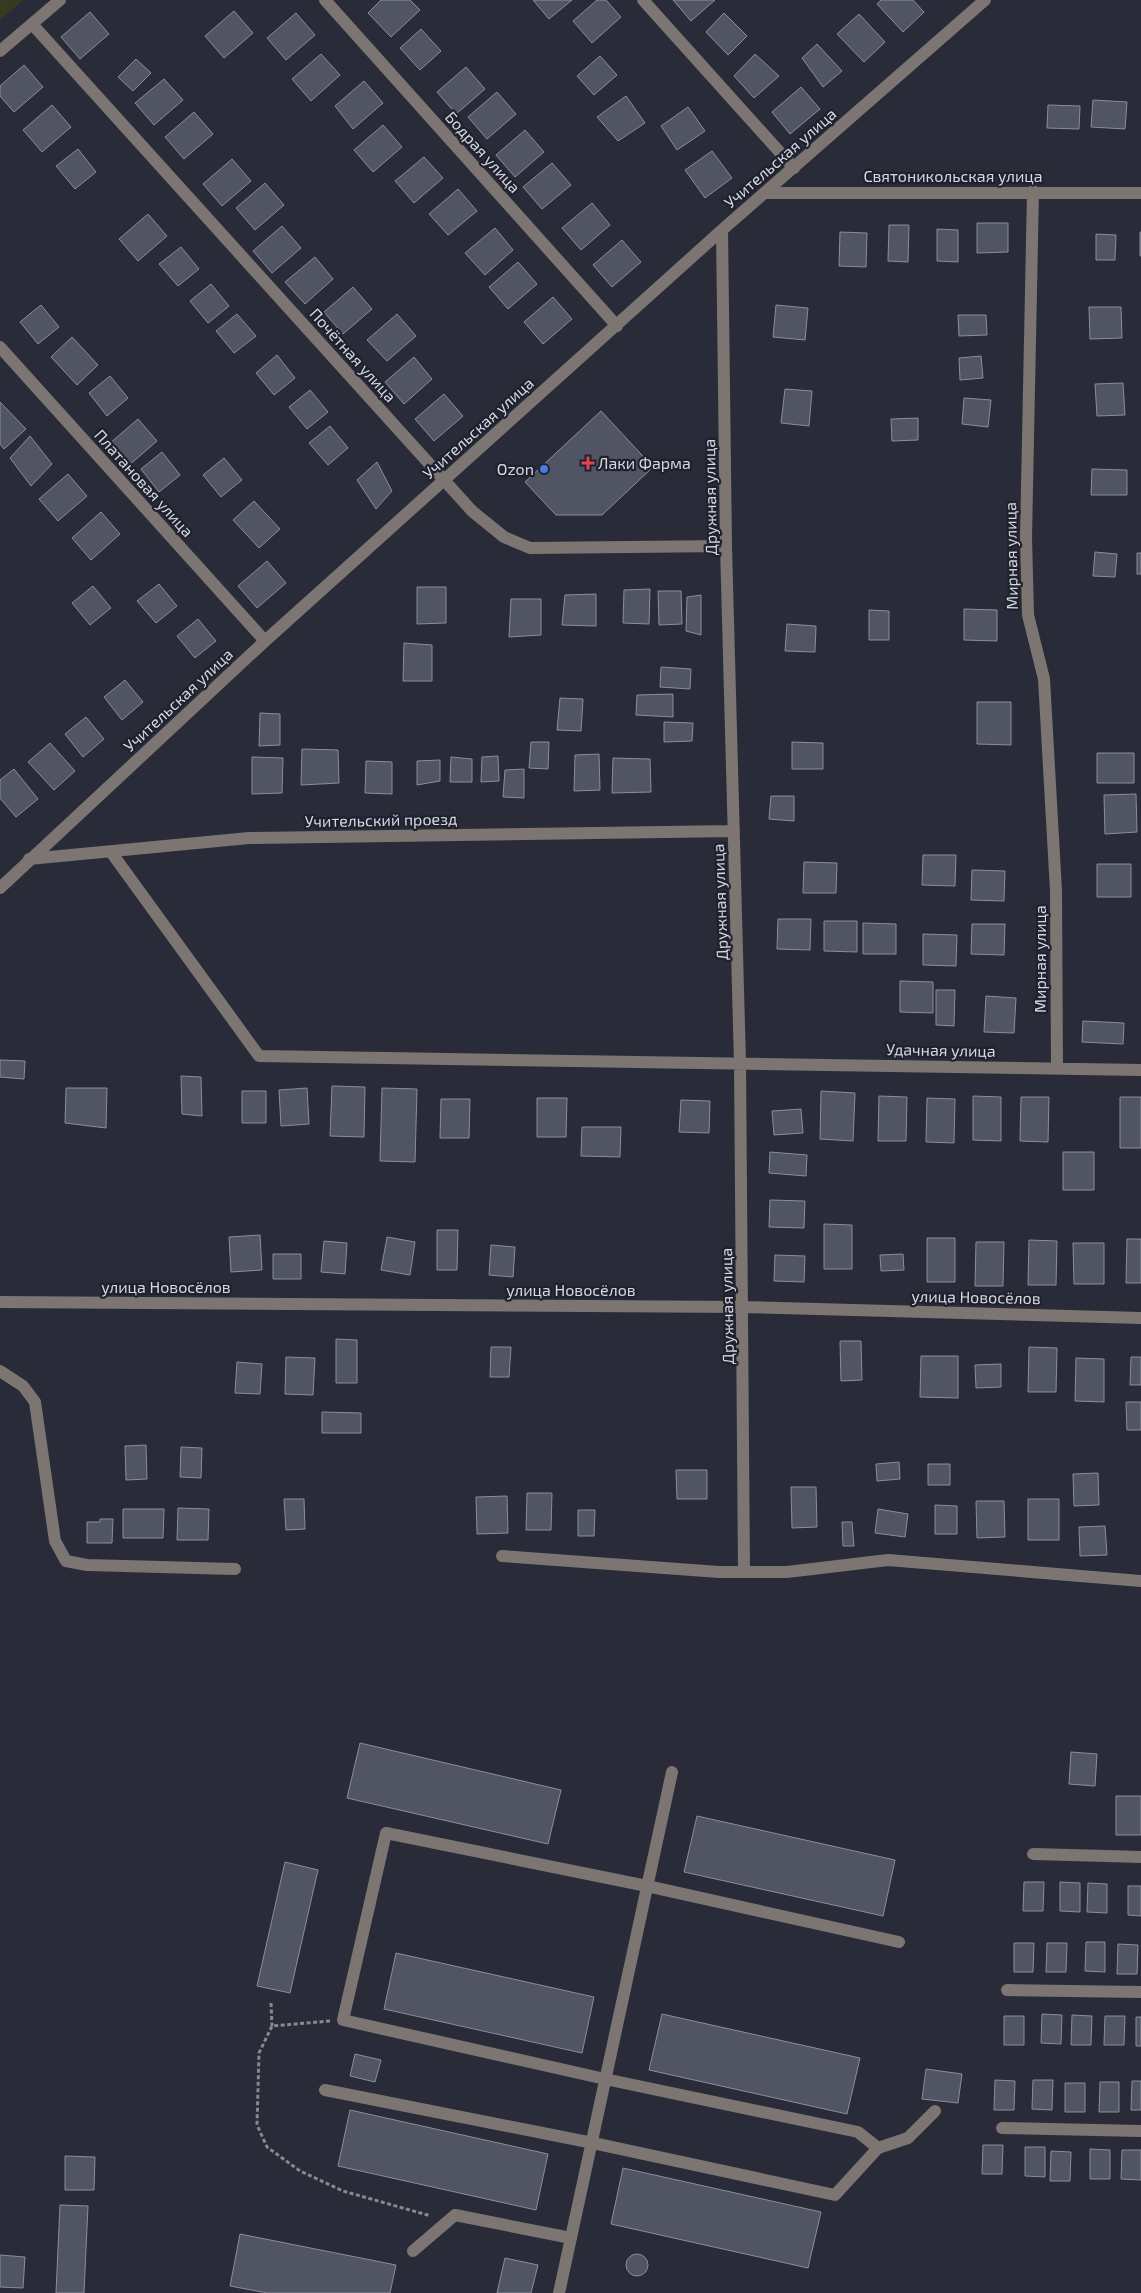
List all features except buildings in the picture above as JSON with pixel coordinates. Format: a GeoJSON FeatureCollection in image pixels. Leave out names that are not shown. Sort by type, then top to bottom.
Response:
{"type":"FeatureCollection","features":[{"type":"Feature","properties":{"kind":"street"},"geometry":{"type":"LineString","coordinates":[[0,51],[60,0]]}},
{"type":"Feature","properties":{"kind":"street","name":"Бодрая улица"},"geometry":{"type":"LineString","coordinates":[[325,0],[617,326]]}},
{"type":"Feature","properties":{"kind":"street"},"geometry":{"type":"LineString","coordinates":[[643,0],[794,168]]}},
{"type":"Feature","properties":{"kind":"street","name":"Учительская улица"},"geometry":{"type":"LineString","coordinates":[[0,888],[265,641],[722,230],[985,0]]}},
{"type":"Feature","properties":{"kind":"street","name":"Почётная улица"},"geometry":{"type":"LineString","coordinates":[[32,24],[472,511],[504,537],[530,548],[726,546]]}},
{"type":"Feature","properties":{"kind":"street","name":"Святоникольская улица"},"geometry":{"type":"LineString","coordinates":[[765,193],[1033,191],[1141,193]]}},
{"type":"Feature","properties":{"kind":"street","name":"Мирная улица"},"geometry":{"type":"LineString","coordinates":[[1033,191],[1026,538],[1028,615],[1044,678],[1056,891],[1057,1068]]}},
{"type":"Feature","properties":{"kind":"street","name":"Дружная улица"},"geometry":{"type":"LineString","coordinates":[[722,230],[726,546],[740,1062],[744,1572]]}},
{"type":"Feature","properties":{"kind":"street","name":"Платановая улица"},"geometry":{"type":"LineString","coordinates":[[0,347],[265,641]]}},
{"type":"Feature","properties":{"kind":"street","name":"Учительский проезд"},"geometry":{"type":"LineString","coordinates":[[29,859],[249,838],[734,831]]}},
{"type":"Feature","properties":{"kind":"street","name":"Удачная улица"},"geometry":{"type":"LineString","coordinates":[[111,852],[259,1056],[740,1062],[1141,1070]]}},
{"type":"Feature","properties":{"kind":"street","name":"улица Новосёлов"},"geometry":{"type":"LineString","coordinates":[[0,1302],[743,1308],[1141,1318]]}},
{"type":"Feature","properties":{"kind":"street"},"geometry":{"type":"LineString","coordinates":[[0,1371],[23,1386],[35,1402],[55,1541],[66,1561],[87,1565],[235,1569]]}},
{"type":"Feature","properties":{"kind":"street"},"geometry":{"type":"LineString","coordinates":[[502,1556],[590,1564],[744,1572],[787,1572],[888,1560],[1141,1581]]}},
{"type":"Feature","properties":{"kind":"street"},"geometry":{"type":"LineString","coordinates":[[560,2293],[672,1772]]}},
{"type":"Feature","properties":{"kind":"street"},"geometry":{"type":"LineString","coordinates":[[878,2148],[858,2132],[605,2079],[343,2020],[386,1833],[647,1886],[899,1942]]}},
{"type":"Feature","properties":{"kind":"street"},"geometry":{"type":"LineString","coordinates":[[1033,1854],[1141,1857]]}},
{"type":"Feature","properties":{"kind":"street"},"geometry":{"type":"LineString","coordinates":[[1007,1990],[1141,1992]]}},
{"type":"Feature","properties":{"kind":"street"},"geometry":{"type":"LineString","coordinates":[[325,2090],[592,2143],[835,2195],[878,2148],[908,2138],[935,2111]]}},
{"type":"Feature","properties":{"kind":"street"},"geometry":{"type":"LineString","coordinates":[[1002,2128],[1141,2131]]}},
{"type":"Feature","properties":{"kind":"street"},"geometry":{"type":"LineString","coordinates":[[413,2251],[455,2215],[572,2238]]}},
{"type":"Feature","properties":{"kind":"path"},"geometry":{"type":"LineString","coordinates":[[271,2003],[272,2026],[259,2052],[257,2125],[267,2146],[300,2171],[343,2191],[448,2221]]}},
{"type":"Feature","properties":{"kind":"path"},"geometry":{"type":"LineString","coordinates":[[272,2026],[343,2020]]}},
{"type":"Feature","properties":{"kind":"green space"},"geometry":{"type":"Polygon","coordinates":[[[0,0],[23,0],[0,20],[0,0]]]}},
{"type":"Feature","properties":{"kind":"place","name":"Лаки Фарма"},"geometry":{"type":"Point","coordinates":[588,463]}},
{"type":"Feature","properties":{"kind":"place","name":"Ozon"},"geometry":{"type":"Point","coordinates":[544,469]}}]}
